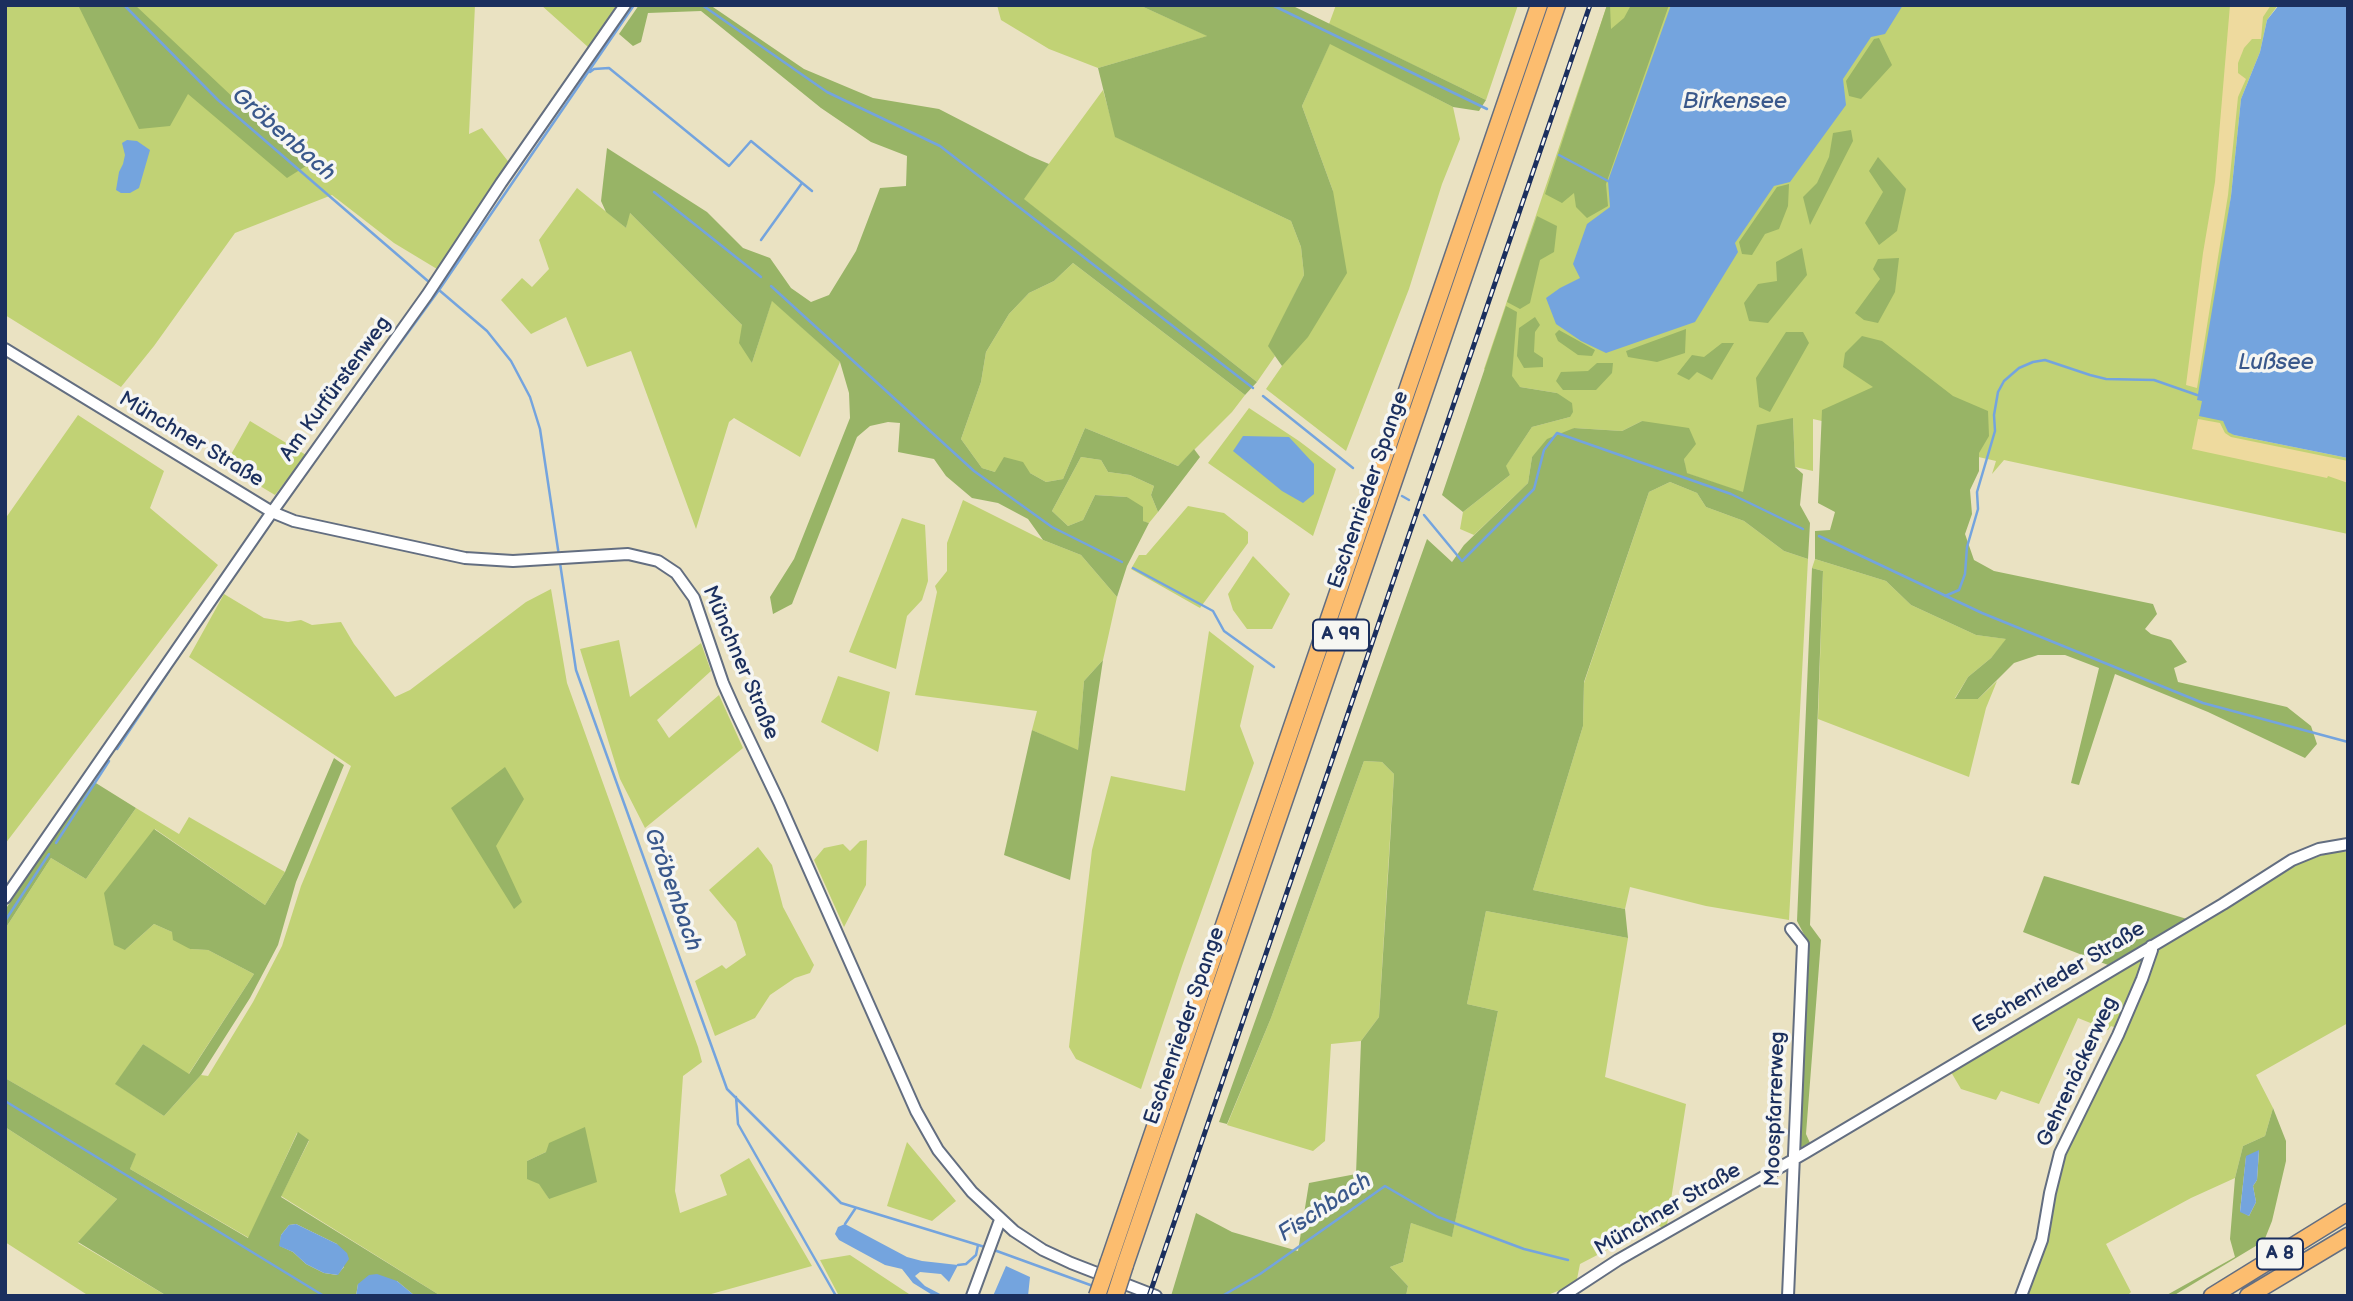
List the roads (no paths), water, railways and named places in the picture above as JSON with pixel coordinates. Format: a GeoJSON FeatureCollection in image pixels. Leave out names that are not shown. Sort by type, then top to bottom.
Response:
{"type":"FeatureCollection","features":[{"type":"Feature","properties":{"kind":"highway","name":"Eschenrieder Spange"},"geometry":{"type":"LineString","coordinates":[[1097,1296],[1539,5]]}},
{"type":"Feature","properties":{"kind":"highway","name":"Eschenrieder Spange"},"geometry":{"type":"LineString","coordinates":[[1115,1296],[1557,5]]}},
{"type":"Feature","properties":{"kind":"highway","name":"A 8"},"geometry":{"type":"LineString","coordinates":[[2212,1296],[2348,1212]]}},
{"type":"Feature","properties":{"kind":"highway","name":"A 8"},"geometry":{"type":"LineString","coordinates":[[2248,1296],[2348,1236]]}},
{"type":"Feature","properties":{"kind":"street","name":"Am Kurfürstenweg"},"geometry":{"type":"LineString","coordinates":[[5,898],[274,509],[420,305],[625,5]]}},
{"type":"Feature","properties":{"kind":"street","name":"Münchner Straße"},"geometry":{"type":"LineString","coordinates":[[5,349],[305,525],[465,558],[554,560],[628,554],[658,561],[676,573],[694,598],[723,683],[779,802],[916,1111],[938,1150],[952,1169],[1000,1220],[1043,1250],[1079,1267],[1156,1296]]}},
{"type":"Feature","properties":{"kind":"street","name":"Eschenrieder Straße"},"geometry":{"type":"LineString","coordinates":[[1794,1158],[2223,904],[2292,860],[2319,849],[2348,844]]}},
{"type":"Feature","properties":{"kind":"street","name":"Moospfarrerweg"},"geometry":{"type":"LineString","coordinates":[[1788,1296],[1803,944],[1791,929]]}},
{"type":"Feature","properties":{"kind":"street","name":"Gehrenäckerweg"},"geometry":{"type":"LineString","coordinates":[[2021,1296],[2042,1240],[2060,1153],[2118,1035],[2142,979],[2151,946]]}},
{"type":"Feature","properties":{"kind":"street","name":"Münchner Straße"},"geometry":{"type":"LineString","coordinates":[[1563,1296],[1794,1158]]}},
{"type":"Feature","properties":{"kind":"street"},"geometry":{"type":"LineString","coordinates":[[972,1296],[1000,1220]]}},
{"type":"Feature","properties":{"kind":"water","name":"Birkensee"},"geometry":{"type":"Polygon","coordinates":[[[1671,5],[1903,5],[1885,34],[1871,37],[1843,79],[1846,105],[1790,182],[1774,186],[1735,243],[1738,252],[1695,322],[1606,353],[1581,341],[1556,324],[1546,298],[1580,278],[1573,264],[1587,224],[1610,207],[1608,181],[1671,5]]]}},
{"type":"Feature","properties":{"kind":"water","name":"Lußsee"},"geometry":{"type":"Polygon","coordinates":[[[2279,5],[2348,5],[2348,458],[2234,435],[2228,432],[2223,421],[2199,416],[2202,401],[2197,400],[2231,196],[2241,99],[2260,52],[2267,20],[2279,5]]]}},
{"type":"Feature","properties":{"kind":"water"},"geometry":{"type":"Polygon","coordinates":[[[127,140],[137,141],[150,150],[139,188],[130,193],[121,193],[116,190],[125,155],[122,143],[127,140]]]}},
{"type":"Feature","properties":{"kind":"water"},"geometry":{"type":"Polygon","coordinates":[[[1243,436],[1289,437],[1314,464],[1314,494],[1303,503],[1282,491],[1233,451],[1243,436]]]}},
{"type":"Feature","properties":{"kind":"water"},"geometry":{"type":"Polygon","coordinates":[[[2259,1150],[2257,1180],[2253,1186],[2256,1202],[2249,1216],[2240,1212],[2246,1156],[2259,1150]]]}},
{"type":"Feature","properties":{"kind":"water"},"geometry":{"type":"Polygon","coordinates":[[[296,1224],[337,1244],[347,1253],[349,1259],[338,1275],[324,1273],[279,1246],[281,1235],[289,1225],[296,1224]]]}},
{"type":"Feature","properties":{"kind":"water"},"geometry":{"type":"Polygon","coordinates":[[[845,1224],[907,1257],[958,1265],[949,1282],[941,1274],[920,1272],[915,1276],[925,1286],[944,1296],[934,1296],[913,1283],[902,1269],[885,1265],[839,1240],[835,1234],[838,1227],[845,1224]]]}},
{"type":"Feature","properties":{"kind":"water"},"geometry":{"type":"Polygon","coordinates":[[[1006,1266],[1030,1277],[1028,1296],[993,1296],[1006,1266]]]}},
{"type":"Feature","properties":{"kind":"water"},"geometry":{"type":"Polygon","coordinates":[[[377,1274],[397,1281],[415,1296],[356,1296],[358,1284],[369,1275],[377,1274]]]}},
{"type":"Feature","properties":{"kind":"waterway","name":"Gröbenbach"},"geometry":{"type":"LineString","coordinates":[[124,5],[218,100],[429,282]]}},
{"type":"Feature","properties":{"kind":"waterway"},"geometry":{"type":"LineString","coordinates":[[331,438],[439,290],[634,5]]}},
{"type":"Feature","properties":{"kind":"waterway"},"geometry":{"type":"LineString","coordinates":[[702,5],[827,92],[940,146],[1253,388]]}},
{"type":"Feature","properties":{"kind":"waterway"},"geometry":{"type":"LineString","coordinates":[[1272,5],[1487,109]]}},
{"type":"Feature","properties":{"kind":"waterway"},"geometry":{"type":"LineString","coordinates":[[590,72],[594,69],[609,68],[729,166],[751,141],[812,191]]}},
{"type":"Feature","properties":{"kind":"waterway"},"geometry":{"type":"LineString","coordinates":[[1559,155],[1608,181]]}},
{"type":"Feature","properties":{"kind":"waterway"},"geometry":{"type":"LineString","coordinates":[[761,240],[802,183]]}},
{"type":"Feature","properties":{"kind":"waterway"},"geometry":{"type":"LineString","coordinates":[[654,192],[761,277]]}},
{"type":"Feature","properties":{"kind":"waterway"},"geometry":{"type":"LineString","coordinates":[[771,286],[974,471],[1052,527],[1122,562]]}},
{"type":"Feature","properties":{"kind":"waterway","name":"Gröbenbach"},"geometry":{"type":"LineString","coordinates":[[439,290],[487,331],[511,361],[530,397],[540,429],[559,556]]}},
{"type":"Feature","properties":{"kind":"waterway"},"geometry":{"type":"LineString","coordinates":[[1945,596],[1959,590],[1965,574],[1967,547],[1978,509],[1977,492],[1995,431],[1994,415],[1998,392],[2004,381],[2019,368],[2045,360],[2106,379],[2154,380],[2197,395]]}},
{"type":"Feature","properties":{"kind":"waterway"},"geometry":{"type":"LineString","coordinates":[[1263,396],[1353,468]]}},
{"type":"Feature","properties":{"kind":"waterway"},"geometry":{"type":"LineString","coordinates":[[1424,515],[1462,561],[1534,489],[1544,450],[1557,433],[1731,494],[1803,529]]}},
{"type":"Feature","properties":{"kind":"waterway"},"geometry":{"type":"LineString","coordinates":[[1402,496],[1409,500]]}},
{"type":"Feature","properties":{"kind":"waterway"},"geometry":{"type":"LineString","coordinates":[[1819,536],[1982,613],[2203,703],[2348,742]]}},
{"type":"Feature","properties":{"kind":"waterway","name":"Gröbenbach"},"geometry":{"type":"LineString","coordinates":[[560,563],[576,670],[727,1089],[841,1203],[988,1248]]}},
{"type":"Feature","properties":{"kind":"waterway"},"geometry":{"type":"LineString","coordinates":[[1133,568],[1213,611],[1224,631],[1274,667]]}},
{"type":"Feature","properties":{"kind":"waterway"},"geometry":{"type":"LineString","coordinates":[[177,659],[220,596]]}},
{"type":"Feature","properties":{"kind":"waterway"},"geometry":{"type":"LineString","coordinates":[[117,749],[169,671]]}},
{"type":"Feature","properties":{"kind":"waterway"},"geometry":{"type":"LineString","coordinates":[[56,843],[109,761]]}},
{"type":"Feature","properties":{"kind":"waterway"},"geometry":{"type":"LineString","coordinates":[[5,921],[49,854]]}},
{"type":"Feature","properties":{"kind":"waterway"},"geometry":{"type":"LineString","coordinates":[[736,1097],[738,1124],[836,1296]]}},
{"type":"Feature","properties":{"kind":"waterway"},"geometry":{"type":"LineString","coordinates":[[5,1101],[324,1296]]}},
{"type":"Feature","properties":{"kind":"waterway","name":"Fischbach"},"geometry":{"type":"LineString","coordinates":[[1222,1296],[1260,1274],[1385,1186],[1438,1217],[1524,1249],[1568,1260]]}},
{"type":"Feature","properties":{"kind":"waterway"},"geometry":{"type":"LineString","coordinates":[[845,1224],[855,1209]]}},
{"type":"Feature","properties":{"kind":"waterway"},"geometry":{"type":"LineString","coordinates":[[958,1265],[966,1264],[976,1255],[978,1245]]}},
{"type":"Feature","properties":{"kind":"waterway","name":"Gröbenbach"},"geometry":{"type":"LineString","coordinates":[[994,1250],[1093,1286]]}},
{"type":"Feature","properties":{"kind":"railway"},"geometry":{"type":"LineString","coordinates":[[1149,1296],[1590,5]]}}]}
